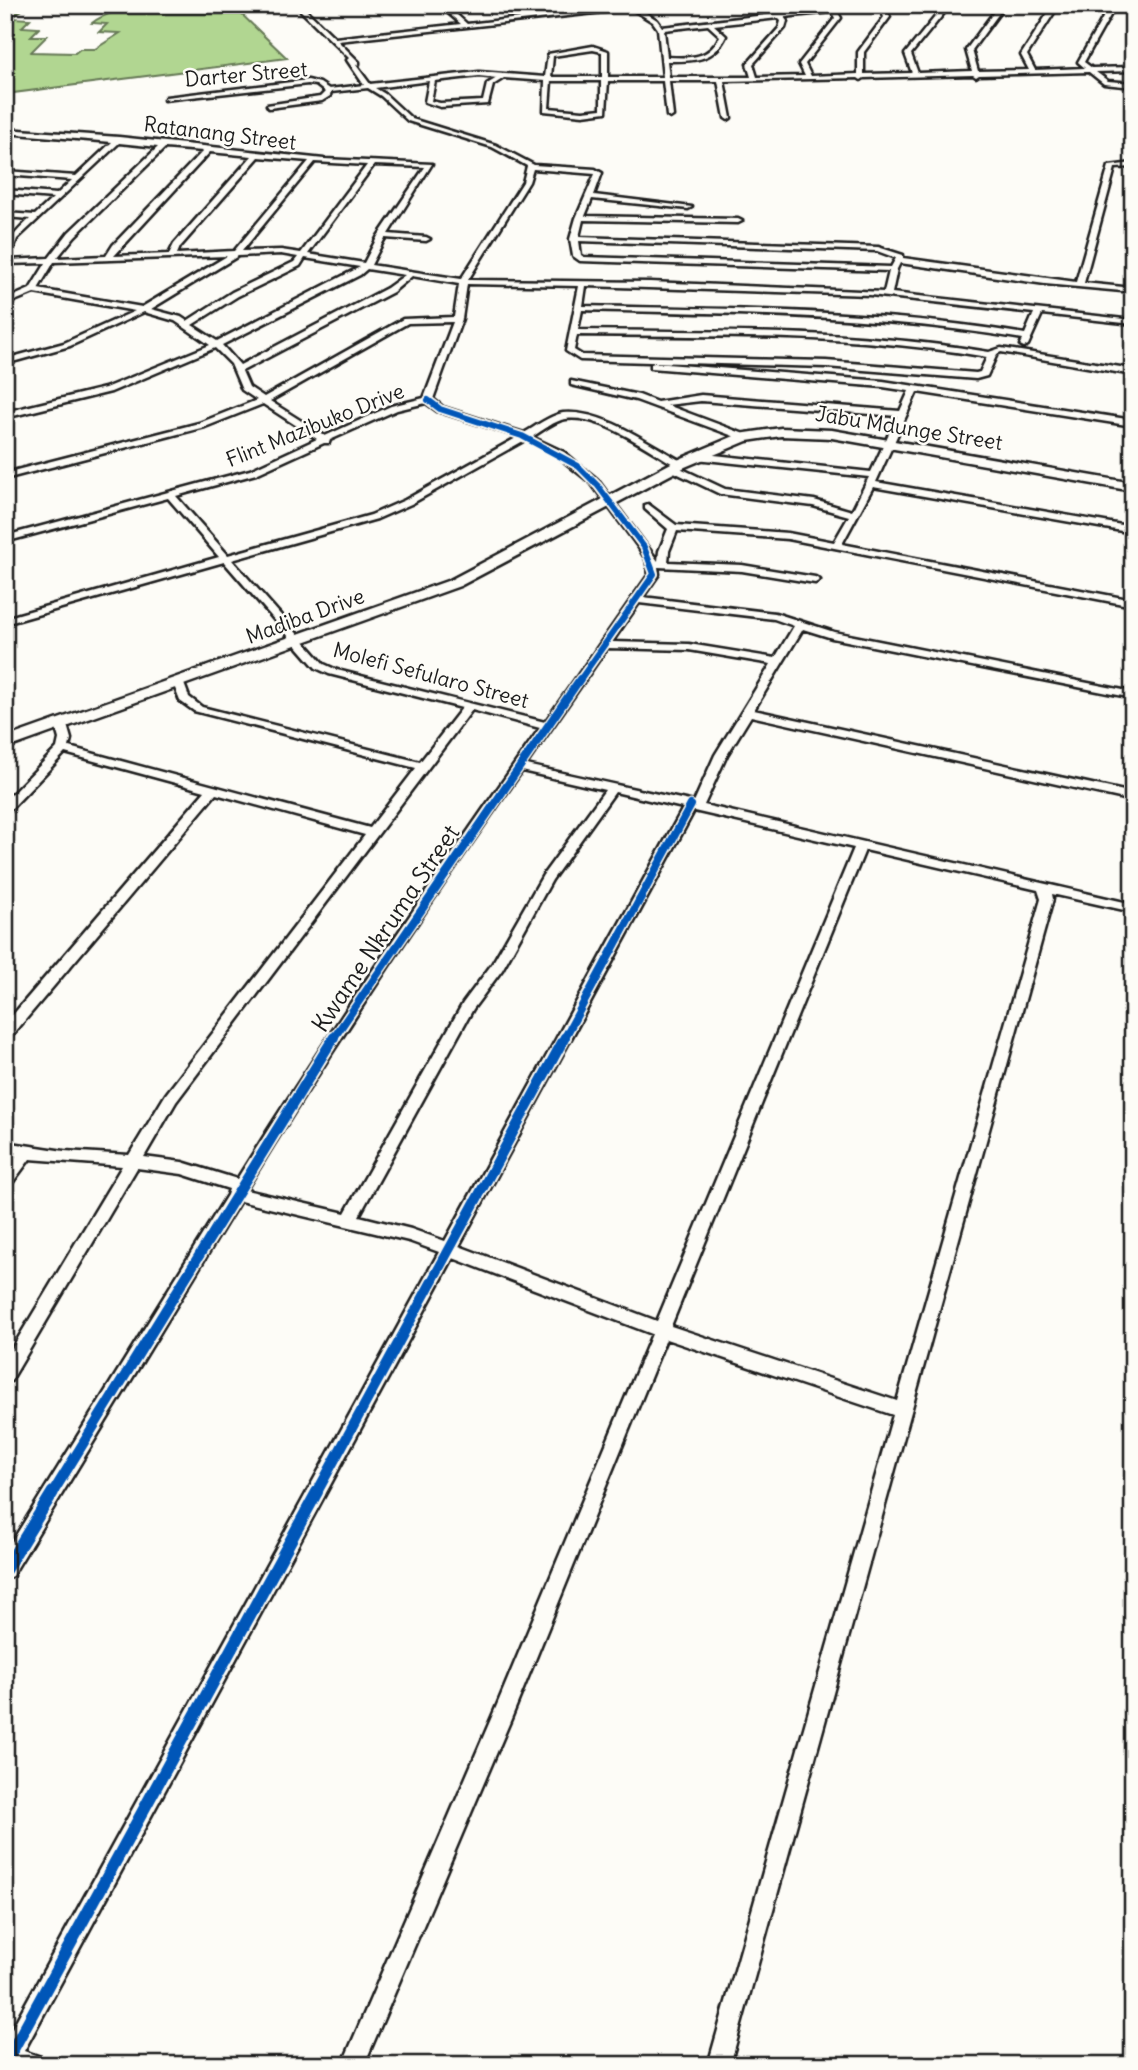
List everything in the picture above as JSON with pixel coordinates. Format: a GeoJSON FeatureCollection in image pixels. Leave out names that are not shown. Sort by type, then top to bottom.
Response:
{"type":"FeatureCollection","features":[{"type":"Feature","properties":{"kind":"street"},"geometry":{"type":"LineString","coordinates":[[299,5],[333,40],[368,86],[383,95],[410,120],[524,159],[531,167],[598,171],[595,187],[580,218],[575,239],[577,256],[587,260],[892,269]]}},
{"type":"Feature","properties":{"kind":"street"},"geometry":{"type":"LineString","coordinates":[[661,29],[876,5]]}},
{"type":"Feature","properties":{"kind":"street"},"geometry":{"type":"LineString","coordinates":[[861,78],[861,52],[887,17],[881,5]]}},
{"type":"Feature","properties":{"kind":"street"},"geometry":{"type":"LineString","coordinates":[[916,76],[908,54],[942,12],[938,5]]}},
{"type":"Feature","properties":{"kind":"street"},"geometry":{"type":"LineString","coordinates":[[976,75],[969,50],[1002,5]]}},
{"type":"Feature","properties":{"kind":"street"},"geometry":{"type":"LineString","coordinates":[[1034,73],[1024,55],[1056,5]]}},
{"type":"Feature","properties":{"kind":"street"},"geometry":{"type":"LineString","coordinates":[[1108,5],[1108,14],[1081,60],[1106,83],[1133,85]]}},
{"type":"Feature","properties":{"kind":"street"},"geometry":{"type":"LineString","coordinates":[[444,6],[465,25]]}},
{"type":"Feature","properties":{"kind":"street"},"geometry":{"type":"LineString","coordinates":[[444,6],[453,6]]}},
{"type":"Feature","properties":{"kind":"street"},"geometry":{"type":"LineString","coordinates":[[333,40],[631,6],[655,21],[661,29],[670,116]]}},
{"type":"Feature","properties":{"kind":"street"},"geometry":{"type":"LineString","coordinates":[[809,78],[802,64],[838,18],[833,9]]}},
{"type":"Feature","properties":{"kind":"street"},"geometry":{"type":"LineString","coordinates":[[755,79],[750,64],[782,28],[784,22],[780,16]]}},
{"type":"Feature","properties":{"kind":"street"},"geometry":{"type":"LineString","coordinates":[[664,59],[703,59],[712,55],[723,36],[711,25]]}},
{"type":"Feature","properties":{"kind":"street"},"geometry":{"type":"LineString","coordinates":[[599,48],[605,51],[606,79],[604,111],[583,113],[546,110],[549,58],[553,54],[599,48]]}},
{"type":"Feature","properties":{"kind":"street"},"geometry":{"type":"LineString","coordinates":[[350,60],[379,85],[385,92],[383,95]]}},
{"type":"Feature","properties":{"kind":"street","name":"Darter Street"},"geometry":{"type":"LineString","coordinates":[[166,99],[309,82],[328,91],[433,78],[861,78],[1133,69]]}},
{"type":"Feature","properties":{"kind":"street"},"geometry":{"type":"LineString","coordinates":[[433,78],[429,102],[470,106],[486,103],[490,84],[504,76]]}},
{"type":"Feature","properties":{"kind":"street"},"geometry":{"type":"LineString","coordinates":[[720,78],[728,118]]}},
{"type":"Feature","properties":{"kind":"street","name":"Darter Street"},"geometry":{"type":"LineString","coordinates":[[269,106],[322,99],[328,95],[328,91]]}},
{"type":"Feature","properties":{"kind":"street","name":"Ratanang Street"},"geometry":{"type":"LineString","coordinates":[[5,131],[120,139],[312,162],[430,165],[382,236]]}},
{"type":"Feature","properties":{"kind":"street"},"geometry":{"type":"LineString","coordinates":[[120,139],[36,217],[10,237],[5,261],[52,262],[237,253],[306,255],[409,275],[463,282],[583,283],[888,294],[1133,323]]}},
{"type":"Feature","properties":{"kind":"street"},"geometry":{"type":"LineString","coordinates":[[33,291],[58,250],[72,234],[165,144]]}},
{"type":"Feature","properties":{"kind":"street"},"geometry":{"type":"LineString","coordinates":[[108,259],[116,247],[209,149]]}},
{"type":"Feature","properties":{"kind":"street"},"geometry":{"type":"LineString","coordinates":[[172,256],[177,246],[257,155]]}},
{"type":"Feature","properties":{"kind":"street"},"geometry":{"type":"LineString","coordinates":[[5,362],[38,354],[146,310],[237,253],[312,162]]}},
{"type":"Feature","properties":{"kind":"street"},"geometry":{"type":"LineString","coordinates":[[188,324],[235,294],[290,269],[306,255],[371,165]]}},
{"type":"Feature","properties":{"kind":"street"},"geometry":{"type":"LineString","coordinates":[[1079,286],[1112,166],[1133,165]]}},
{"type":"Feature","properties":{"kind":"street","name":"Flint Mazibuko Drive"},"geometry":{"type":"LineString","coordinates":[[6,537],[253,472],[403,405],[428,400],[458,319],[463,282],[526,182],[531,167]]}},
{"type":"Feature","properties":{"kind":"street"},"geometry":{"type":"LineString","coordinates":[[5,173],[79,178]]}},
{"type":"Feature","properties":{"kind":"street"},"geometry":{"type":"LineString","coordinates":[[5,192],[59,196]]}},
{"type":"Feature","properties":{"kind":"street"},"geometry":{"type":"LineString","coordinates":[[589,197],[688,207]]}},
{"type":"Feature","properties":{"kind":"street"},"geometry":{"type":"LineString","coordinates":[[5,215],[36,217]]}},
{"type":"Feature","properties":{"kind":"street"},"geometry":{"type":"LineString","coordinates":[[580,218],[738,221]]}},
{"type":"Feature","properties":{"kind":"street"},"geometry":{"type":"LineString","coordinates":[[5,415],[87,398],[216,345],[357,273],[367,265],[382,236],[426,239]]}},
{"type":"Feature","properties":{"kind":"street"},"geometry":{"type":"LineString","coordinates":[[575,239],[856,247],[894,252],[899,256],[892,269],[888,294]]}},
{"type":"Feature","properties":{"kind":"street"},"geometry":{"type":"LineString","coordinates":[[898,260],[1079,286],[1133,290]]}},
{"type":"Feature","properties":{"kind":"street"},"geometry":{"type":"LineString","coordinates":[[236,370],[390,290],[409,275]]}},
{"type":"Feature","properties":{"kind":"street"},"geometry":{"type":"LineString","coordinates":[[583,283],[572,354],[694,371],[810,377],[915,388],[1133,423]]}},
{"type":"Feature","properties":{"kind":"street"},"geometry":{"type":"LineString","coordinates":[[5,303],[33,291],[146,310],[188,324],[225,351],[245,388],[326,441]]}},
{"type":"Feature","properties":{"kind":"street"},"geometry":{"type":"LineString","coordinates":[[579,309],[832,314],[948,323],[1027,337]]}},
{"type":"Feature","properties":{"kind":"street"},"geometry":{"type":"LineString","coordinates":[[1020,353],[1040,311]]}},
{"type":"Feature","properties":{"kind":"street"},"geometry":{"type":"LineString","coordinates":[[5,477],[173,434],[265,400],[406,320],[458,319]]}},
{"type":"Feature","properties":{"kind":"street"},"geometry":{"type":"LineString","coordinates":[[574,332],[827,338],[943,346],[992,355]]}},
{"type":"Feature","properties":{"kind":"street"},"geometry":{"type":"LineString","coordinates":[[618,360],[794,363],[976,376],[984,374],[992,355],[998,350],[1133,372]]}},
{"type":"Feature","properties":{"kind":"street"},"geometry":{"type":"LineString","coordinates":[[574,383],[658,404],[744,437]]}},
{"type":"Feature","properties":{"kind":"street"},"geometry":{"type":"LineString","coordinates":[[836,546],[855,515],[915,388]]}},
{"type":"Feature","properties":{"kind":"street"},"geometry":{"type":"LineString","coordinates":[[658,404],[701,398],[903,414]]}},
{"type":"Feature","properties":{"kind":"street"},"geometry":{"type":"LineString","coordinates":[[428,400],[440,409],[525,437],[568,459],[594,481],[659,564],[742,568],[815,580]]}},
{"type":"Feature","properties":{"kind":"street"},"geometry":{"type":"LineString","coordinates":[[5,621],[374,517],[408,502],[556,418],[578,417],[628,436],[723,492],[814,503],[855,515]]}},
{"type":"Feature","properties":{"kind":"street","name":"Jabu Mdunge Street"},"geometry":{"type":"LineString","coordinates":[[609,501],[696,456],[744,437],[810,432],[888,443],[1133,487]]}},
{"type":"Feature","properties":{"kind":"street"},"geometry":{"type":"LineString","coordinates":[[696,456],[872,479],[1133,530]]}},
{"type":"Feature","properties":{"kind":"street","name":"Molefi Sefularo Street"},"geometry":{"type":"LineString","coordinates":[[170,495],[317,664],[333,672],[548,726]]}},
{"type":"Feature","properties":{"kind":"street","name":"Madiba Drive"},"geometry":{"type":"LineString","coordinates":[[5,744],[455,583],[609,501]]}},
{"type":"Feature","properties":{"kind":"street"},"geometry":{"type":"LineString","coordinates":[[648,507],[673,528],[779,535],[1133,603]]}},
{"type":"Feature","properties":{"kind":"street","name":"Kwame Nkruma Street"},"geometry":{"type":"LineString","coordinates":[[5,1570],[236,1190],[365,990],[652,579],[673,528]]}},
{"type":"Feature","properties":{"kind":"street"},"geometry":{"type":"LineString","coordinates":[[638,600],[728,608],[775,616],[832,635],[1133,695]]}},
{"type":"Feature","properties":{"kind":"street"},"geometry":{"type":"LineString","coordinates":[[33,2065],[7,2059],[721,755],[800,624]]}},
{"type":"Feature","properties":{"kind":"street"},"geometry":{"type":"LineString","coordinates":[[606,645],[689,647],[776,661]]}},
{"type":"Feature","properties":{"kind":"street"},"geometry":{"type":"LineString","coordinates":[[179,683],[184,699],[198,709],[422,766]]}},
{"type":"Feature","properties":{"kind":"street"},"geometry":{"type":"LineString","coordinates":[[5,1376],[171,1098],[469,706]]}},
{"type":"Feature","properties":{"kind":"street"},"geometry":{"type":"LineString","coordinates":[[749,712],[1133,797]]}},
{"type":"Feature","properties":{"kind":"street"},"geometry":{"type":"LineString","coordinates":[[5,808],[63,748],[65,739],[61,725]]}},
{"type":"Feature","properties":{"kind":"street"},"geometry":{"type":"LineString","coordinates":[[63,748],[373,833]]}},
{"type":"Feature","properties":{"kind":"street"},"geometry":{"type":"LineString","coordinates":[[520,767],[1133,908]]}},
{"type":"Feature","properties":{"kind":"street"},"geometry":{"type":"LineString","coordinates":[[349,1221],[468,1006],[497,967],[547,878],[614,787]]}},
{"type":"Feature","properties":{"kind":"street"},"geometry":{"type":"LineString","coordinates":[[5,1034],[214,789]]}},
{"type":"Feature","properties":{"kind":"street"},"geometry":{"type":"LineString","coordinates":[[353,2065],[504,1712],[861,845]]}},
{"type":"Feature","properties":{"kind":"street"},"geometry":{"type":"LineString","coordinates":[[719,2065],[1043,912],[1046,899],[1044,889]]}},
{"type":"Feature","properties":{"kind":"street"},"geometry":{"type":"LineString","coordinates":[[5,1148],[26,1153],[133,1161],[200,1171],[236,1190],[411,1235],[661,1330],[902,1410]]}},
{"type":"Feature","properties":{"kind":"street"},"geometry":{"type":"LineString","coordinates":[[5,1182],[26,1153]]}},
{"type":"Feature","properties":{"kind":"green space"},"geometry":{"type":"Polygon","coordinates":[[[5,5],[28,5],[12,18],[30,19],[22,27],[39,28],[31,36],[47,36],[31,52],[75,53],[80,49],[95,49],[120,33],[99,32],[107,24],[92,23],[120,10],[159,5],[232,5],[287,58],[5,94],[5,5]]]}},
{"type":"Feature","properties":{"kind":"cycle path"},"geometry":{"type":"LineString","coordinates":[[5,1570],[307,1078],[440,879],[654,574],[644,547],[594,481],[578,466],[542,444],[440,409],[428,400]]}},
{"type":"Feature","properties":{"kind":"cycle path"},"geometry":{"type":"LineString","coordinates":[[5,2064],[691,805]]}}]}
